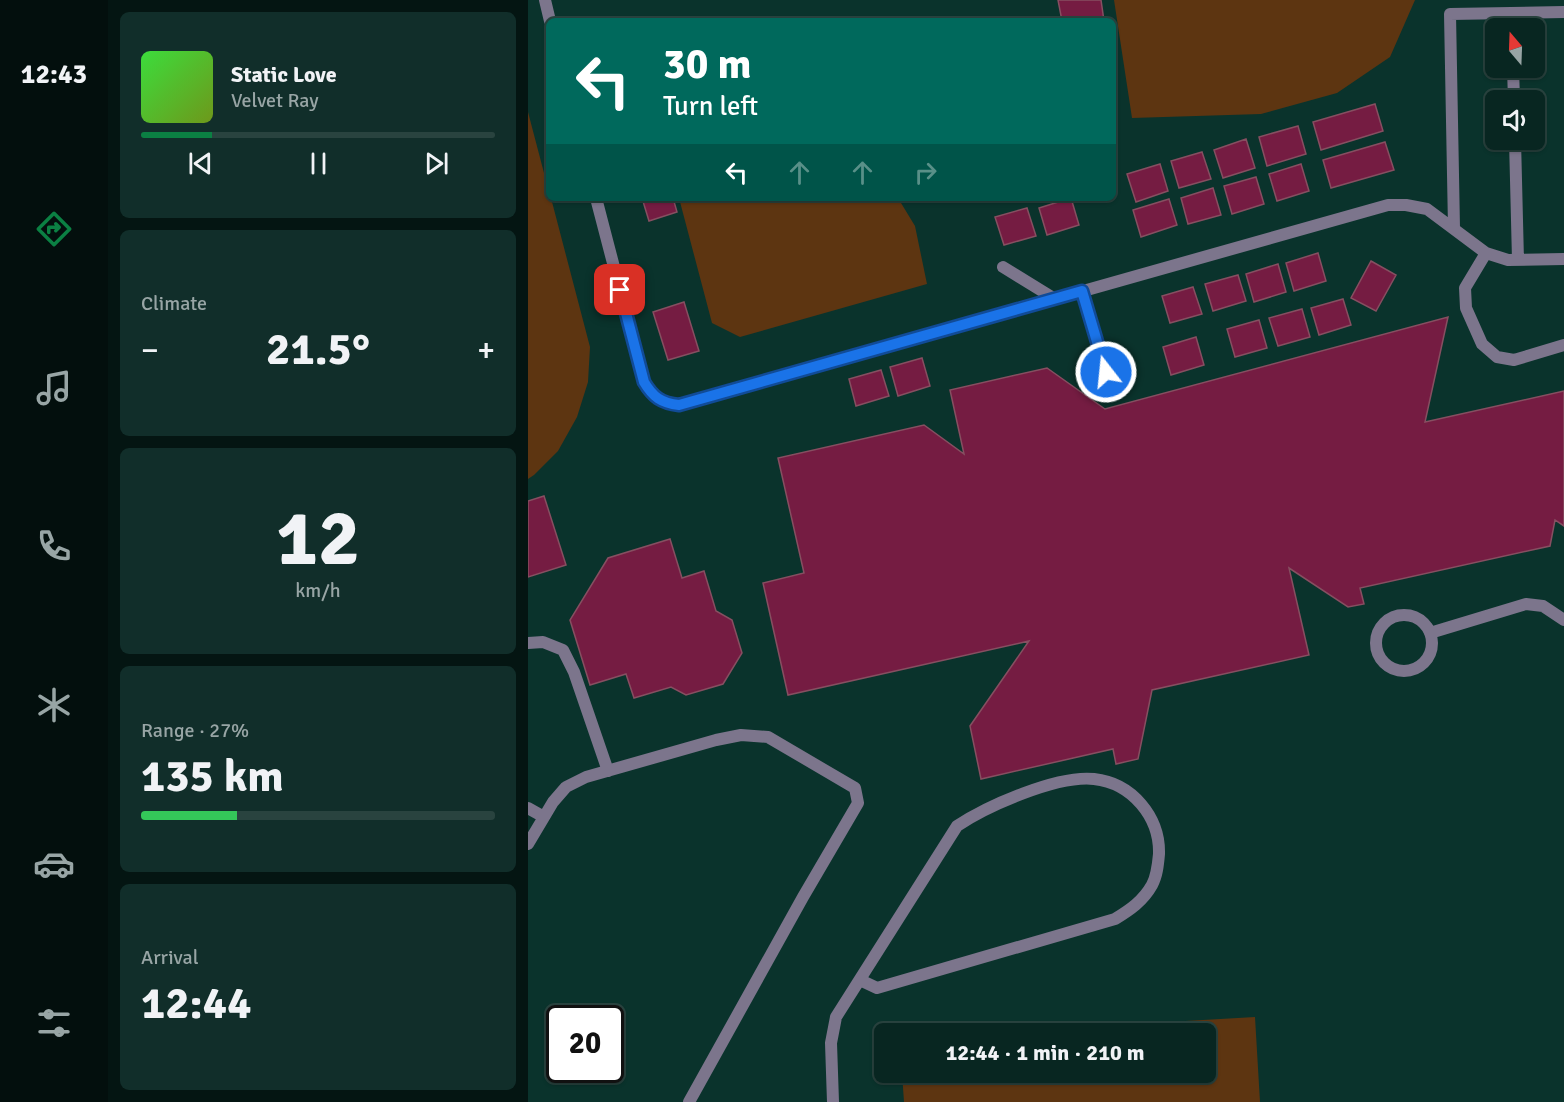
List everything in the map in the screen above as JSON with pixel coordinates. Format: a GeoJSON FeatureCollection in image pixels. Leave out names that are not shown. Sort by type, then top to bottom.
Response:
{"type":"FeatureCollection","features":[{"type":"Feature","properties":{"kind":"lane"},"geometry":{"type":"LineString","coordinates":[[545,0],[549,18]]}},
{"type":"Feature","properties":{"kind":"lane"},"geometry":{"type":"LineString","coordinates":[[1454,228],[1450,14],[1564,12]]}},
{"type":"Feature","properties":{"kind":"lane"},"geometry":{"type":"LineString","coordinates":[[1511,13],[1511,18]]}},
{"type":"Feature","properties":{"kind":"lane"},"geometry":{"type":"LineString","coordinates":[[1515,150],[1518,260]]}},
{"type":"Feature","properties":{"kind":"lane"},"geometry":{"type":"LineString","coordinates":[[597,201],[644,382],[652,395],[666,404],[679,405],[1388,205],[1406,205],[1427,209],[1486,253],[1508,260],[1564,259]]}},
{"type":"Feature","properties":{"kind":"lane"},"geometry":{"type":"LineString","coordinates":[[1486,253],[1465,288],[1466,308],[1482,344],[1497,357],[1514,360],[1564,345]]}},
{"type":"Feature","properties":{"kind":"lane"},"geometry":{"type":"LineString","coordinates":[[1003,267],[1055,299]]}},
{"type":"Feature","properties":{"kind":"lane"},"geometry":{"type":"LineString","coordinates":[[1082,291],[1106,372]]}},
{"type":"Feature","properties":{"kind":"lane"},"geometry":{"type":"LineString","coordinates":[[1430,633],[1526,604],[1543,606],[1564,620]]}},
{"type":"Feature","properties":{"kind":"lane"},"geometry":{"type":"LineString","coordinates":[[1398,615],[1418,618],[1430,633],[1432,645],[1429,656],[1421,665],[1411,670],[1399,671],[1388,666],[1380,658],[1376,648],[1376,637],[1381,626],[1398,615]]}},
{"type":"Feature","properties":{"kind":"lane"},"geometry":{"type":"LineString","coordinates":[[528,643],[543,642],[563,650],[574,672],[608,771]]}},
{"type":"Feature","properties":{"kind":"lane"},"geometry":{"type":"LineString","coordinates":[[528,844],[553,802],[566,788],[586,777],[741,735],[768,737],[855,788],[858,804],[688,1102]]}},
{"type":"Feature","properties":{"kind":"lane"},"geometry":{"type":"LineString","coordinates":[[833,1102],[831,1043],[836,1017],[957,826],[978,812],[1007,799],[1064,782],[1093,779],[1118,785],[1134,796],[1149,815],[1159,839],[1158,868],[1152,885],[1136,906],[1115,919],[877,988],[860,980]]}},
{"type":"Feature","properties":{"kind":"lane"},"geometry":{"type":"LineString","coordinates":[[528,808],[544,817]]}},
{"type":"Feature","properties":{"kind":"shaded area"},"geometry":{"type":"Polygon","coordinates":[[[1114,0],[1415,0],[1390,57],[1337,93],[1261,114],[1132,118],[1114,0]]]}},
{"type":"Feature","properties":{"kind":"shaded area"},"geometry":{"type":"Polygon","coordinates":[[[528,112],[546,181],[546,201],[552,201],[590,347],[588,382],[577,417],[558,451],[528,479],[528,112]]]}},
{"type":"Feature","properties":{"kind":"shaded area"},"geometry":{"type":"Polygon","coordinates":[[[680,201],[900,201],[915,226],[927,284],[740,337],[712,323],[680,201]]]}},
{"type":"Feature","properties":{"kind":"shaded area"},"geometry":{"type":"Polygon","coordinates":[[[1255,1017],[1260,1102],[904,1102],[903,1083],[1216,1083],[1216,1023],[1152,1023],[1255,1017]]]}},
{"type":"Feature","properties":{"kind":"building"},"geometry":{"type":"Polygon","coordinates":[[[1058,0],[1101,0],[1104,18],[1061,18],[1058,0]]]}},
{"type":"Feature","properties":{"kind":"building"},"geometry":{"type":"Polygon","coordinates":[[[1375,104],[1383,131],[1321,150],[1313,122],[1375,104]]]}},
{"type":"Feature","properties":{"kind":"building"},"geometry":{"type":"Polygon","coordinates":[[[1298,126],[1306,154],[1267,166],[1259,137],[1298,126]]]}},
{"type":"Feature","properties":{"kind":"building"},"geometry":{"type":"Polygon","coordinates":[[[1246,139],[1255,168],[1223,178],[1214,150],[1246,139]]]}},
{"type":"Feature","properties":{"kind":"building"},"geometry":{"type":"Polygon","coordinates":[[[1385,142],[1394,170],[1331,188],[1323,160],[1385,142]]]}},
{"type":"Feature","properties":{"kind":"building"},"geometry":{"type":"Polygon","coordinates":[[[1202,152],[1211,179],[1179,188],[1171,161],[1202,152]]]}},
{"type":"Feature","properties":{"kind":"building"},"geometry":{"type":"Polygon","coordinates":[[[1160,164],[1168,191],[1136,202],[1127,174],[1160,164]]]}},
{"type":"Feature","properties":{"kind":"building"},"geometry":{"type":"Polygon","coordinates":[[[1301,164],[1309,191],[1277,201],[1269,174],[1301,164]]]}},
{"type":"Feature","properties":{"kind":"building"},"geometry":{"type":"Polygon","coordinates":[[[1256,177],[1264,204],[1232,214],[1224,186],[1256,177]]]}},
{"type":"Feature","properties":{"kind":"building"},"geometry":{"type":"Polygon","coordinates":[[[1213,188],[1221,215],[1188,224],[1181,198],[1213,188]]]}},
{"type":"Feature","properties":{"kind":"building"},"geometry":{"type":"Polygon","coordinates":[[[1169,199],[1177,225],[1141,237],[1133,210],[1169,199]]]}},
{"type":"Feature","properties":{"kind":"building"},"geometry":{"type":"Polygon","coordinates":[[[643,201],[674,201],[677,212],[649,221],[643,201]]]}},
{"type":"Feature","properties":{"kind":"building"},"geometry":{"type":"Polygon","coordinates":[[[1061,201],[1072,201],[1079,225],[1047,235],[1039,208],[1061,201]]]}},
{"type":"Feature","properties":{"kind":"building"},"geometry":{"type":"Polygon","coordinates":[[[1027,208],[1036,236],[1004,245],[995,217],[1027,208]]]}},
{"type":"Feature","properties":{"kind":"building"},"geometry":{"type":"Polygon","coordinates":[[[1318,253],[1326,281],[1294,291],[1286,263],[1318,253]]]}},
{"type":"Feature","properties":{"kind":"building"},"geometry":{"type":"Polygon","coordinates":[[[1371,261],[1396,275],[1376,311],[1351,298],[1371,261]]]}},
{"type":"Feature","properties":{"kind":"building"},"geometry":{"type":"Polygon","coordinates":[[[1278,264],[1286,292],[1254,302],[1246,274],[1278,264]]]}},
{"type":"Feature","properties":{"kind":"building"},"geometry":{"type":"Polygon","coordinates":[[[1238,275],[1246,301],[1213,311],[1205,284],[1238,275]]]}},
{"type":"Feature","properties":{"kind":"building"},"geometry":{"type":"Polygon","coordinates":[[[1193,287],[1202,314],[1170,323],[1162,296],[1193,287]]]}},
{"type":"Feature","properties":{"kind":"building"},"geometry":{"type":"Polygon","coordinates":[[[1343,299],[1351,325],[1319,335],[1311,308],[1343,299]]]}},
{"type":"Feature","properties":{"kind":"building"},"geometry":{"type":"Polygon","coordinates":[[[684,302],[699,351],[668,360],[653,312],[684,302]]]}},
{"type":"Feature","properties":{"kind":"building"},"geometry":{"type":"Polygon","coordinates":[[[1302,309],[1310,337],[1278,346],[1269,318],[1302,309]]]}},
{"type":"Feature","properties":{"kind":"building"},"geometry":{"type":"Polygon","coordinates":[[[1448,317],[1425,422],[1564,391],[1564,526],[1555,520],[1550,546],[1360,588],[1364,604],[1348,607],[1289,568],[1309,655],[1152,690],[1138,759],[1116,764],[1113,749],[981,779],[970,726],[1029,641],[788,695],[763,583],[804,573],[778,458],[924,425],[964,454],[950,390],[1047,368],[1105,409],[1448,317]]]}},
{"type":"Feature","properties":{"kind":"building"},"geometry":{"type":"Polygon","coordinates":[[[1259,320],[1267,348],[1235,357],[1227,329],[1259,320]]]}},
{"type":"Feature","properties":{"kind":"building"},"geometry":{"type":"Polygon","coordinates":[[[1196,337],[1204,365],[1171,375],[1163,347],[1196,337]]]}},
{"type":"Feature","properties":{"kind":"building"},"geometry":{"type":"Polygon","coordinates":[[[922,358],[930,386],[898,396],[890,367],[922,358]]]}},
{"type":"Feature","properties":{"kind":"building"},"geometry":{"type":"Polygon","coordinates":[[[881,370],[889,396],[856,406],[849,379],[881,370]]]}},
{"type":"Feature","properties":{"kind":"building"},"geometry":{"type":"Polygon","coordinates":[[[544,496],[566,565],[528,577],[528,501],[544,496]]]}},
{"type":"Feature","properties":{"kind":"building"},"geometry":{"type":"Polygon","coordinates":[[[670,539],[682,578],[704,571],[716,611],[732,620],[742,653],[723,684],[686,695],[671,687],[634,698],[626,674],[590,685],[570,620],[608,558],[670,539]]]}},
{"type":"Feature","properties":{"kind":"route"},"geometry":{"type":"LineString","coordinates":[[620,290],[644,382],[652,395],[666,404],[679,405],[1082,291],[1106,372]]}}]}
